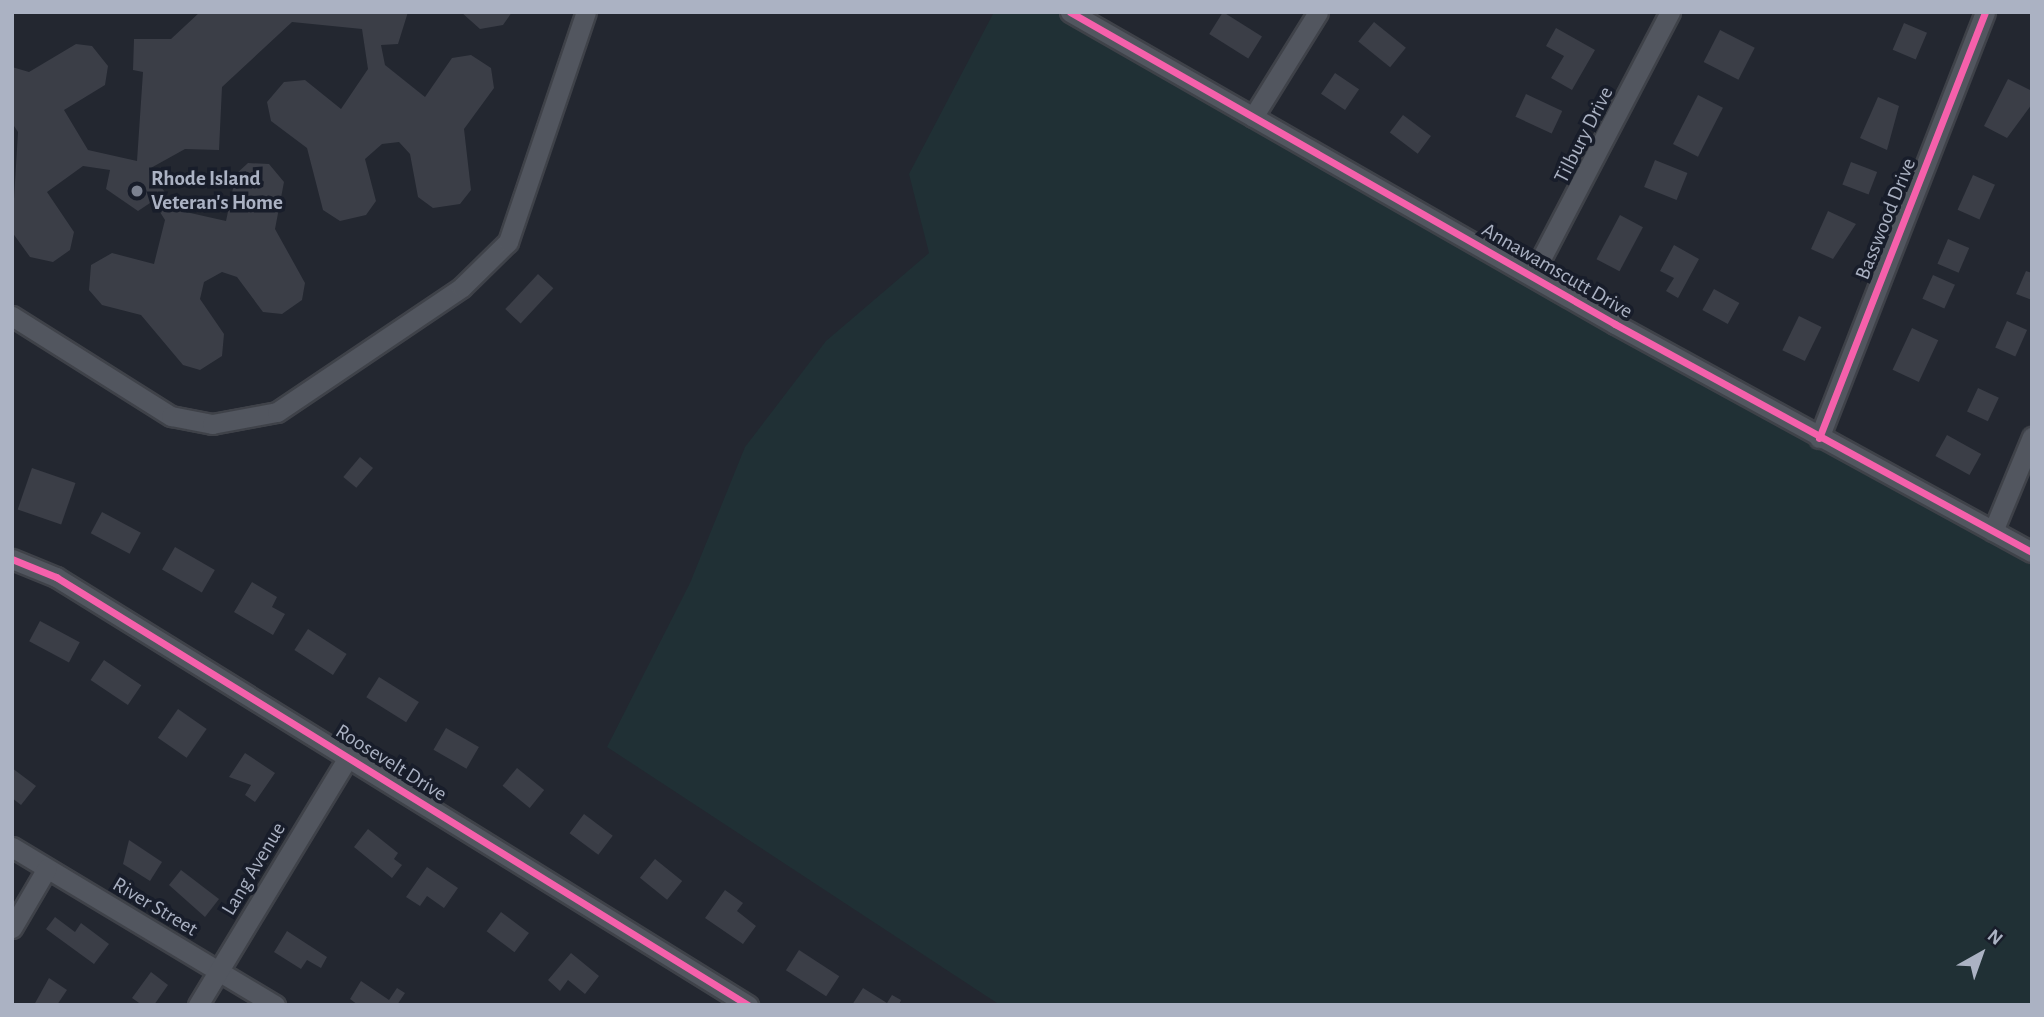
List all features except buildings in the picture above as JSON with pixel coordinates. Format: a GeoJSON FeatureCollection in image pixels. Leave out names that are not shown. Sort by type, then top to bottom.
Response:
{"type":"FeatureCollection","features":[{"type":"Feature","properties":{"kind":"street"},"geometry":{"type":"LineString","coordinates":[[12,316],[171,416],[212,424],[277,412],[462,287],[508,242],[586,12]]}},
{"type":"Feature","properties":{"kind":"street","name":"Annawamscutt Drive"},"geometry":{"type":"LineString","coordinates":[[1070,12],[1819,438],[2032,552]]}},
{"type":"Feature","properties":{"kind":"street"},"geometry":{"type":"LineString","coordinates":[[1252,117],[1318,12]]}},
{"type":"Feature","properties":{"kind":"street","name":"Tilbury Drive"},"geometry":{"type":"LineString","coordinates":[[1532,276],[1670,12]]}},
{"type":"Feature","properties":{"kind":"street","name":"Basswood Drive"},"geometry":{"type":"LineString","coordinates":[[1819,438],[1985,12]]}},
{"type":"Feature","properties":{"kind":"street"},"geometry":{"type":"LineString","coordinates":[[1993,531],[2032,437]]}},
{"type":"Feature","properties":{"kind":"street","name":"Roosevelt Drive"},"geometry":{"type":"LineString","coordinates":[[12,559],[56,577],[748,1005]]}},
{"type":"Feature","properties":{"kind":"street","name":"Lang Avenue"},"geometry":{"type":"LineString","coordinates":[[198,1005],[349,756]]}},
{"type":"Feature","properties":{"kind":"street","name":"River Street"},"geometry":{"type":"LineString","coordinates":[[12,847],[275,1005]]}},
{"type":"Feature","properties":{"kind":"street"},"geometry":{"type":"LineString","coordinates":[[12,928],[47,868]]}},
{"type":"Feature","properties":{"kind":"shaded area"},"geometry":{"type":"Polygon","coordinates":[[[994,12],[1058,12],[2032,562],[2032,1005],[1000,1005],[607,747],[690,583],[745,447],[826,341],[929,253],[909,174],[994,12]]]}},
{"type":"Feature","properties":{"kind":"cycle path"},"geometry":{"type":"LineString","coordinates":[[1070,12],[1615,324],[2032,552]]}},
{"type":"Feature","properties":{"kind":"cycle path"},"geometry":{"type":"LineString","coordinates":[[1819,438],[1985,12]]}},
{"type":"Feature","properties":{"kind":"cycle path"},"geometry":{"type":"LineString","coordinates":[[12,559],[56,577],[748,1005]]}},
{"type":"Feature","properties":{"kind":"place","name":"Rhode Island Veteran's Home"},"geometry":{"type":"Point","coordinates":[137,191]}}]}
